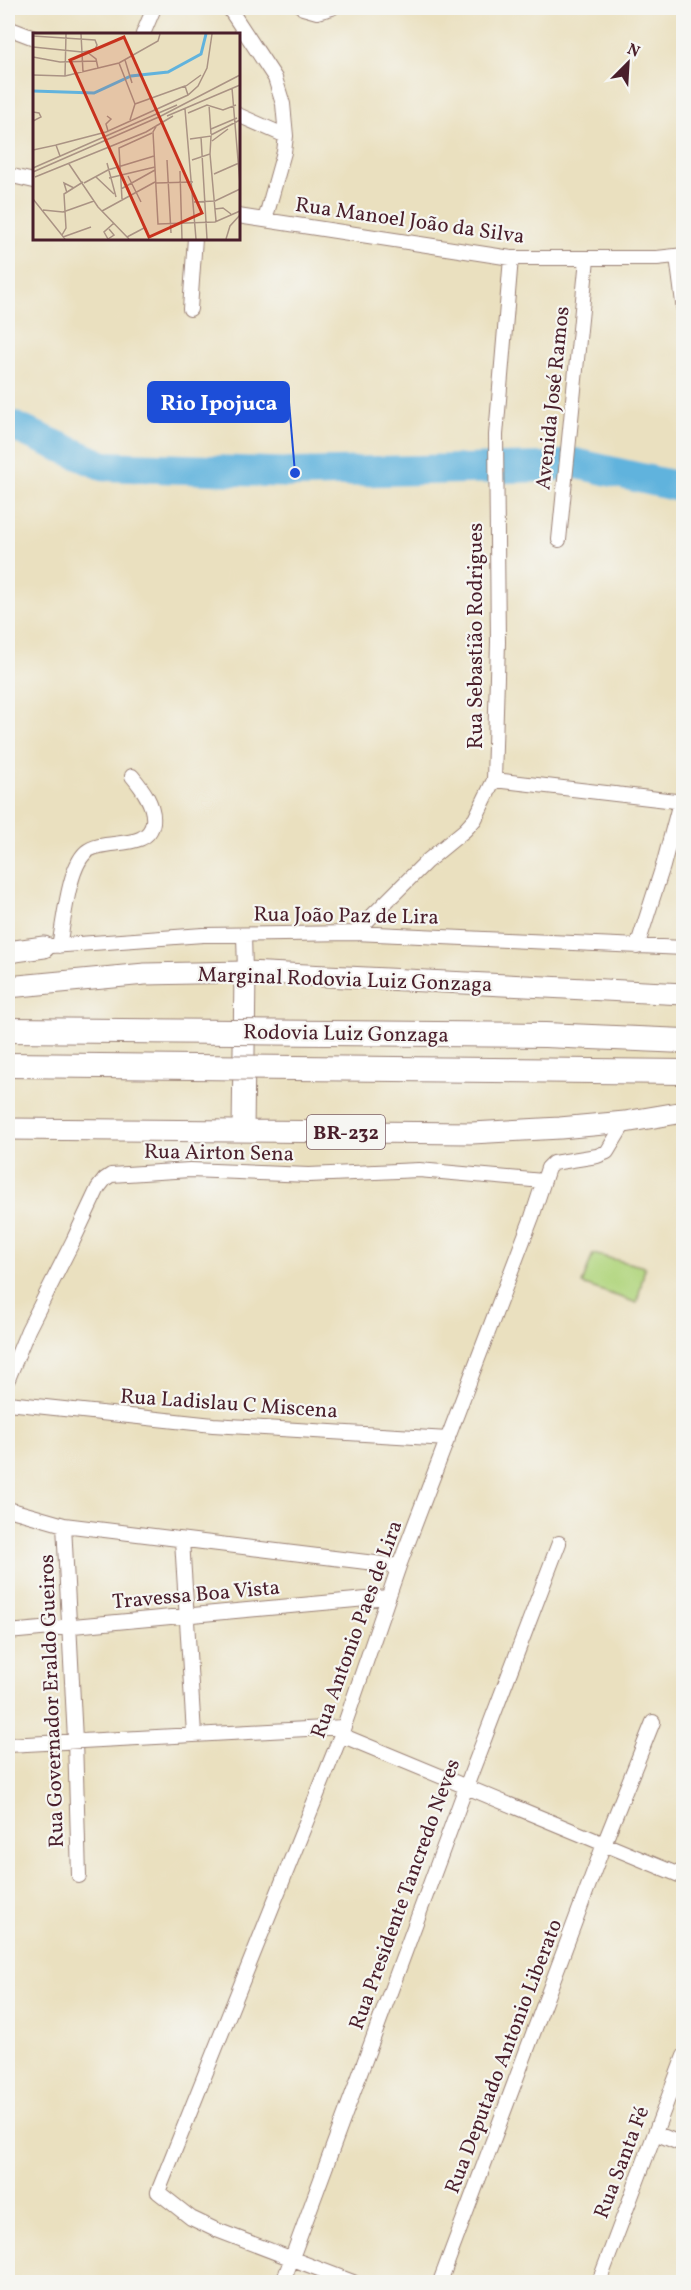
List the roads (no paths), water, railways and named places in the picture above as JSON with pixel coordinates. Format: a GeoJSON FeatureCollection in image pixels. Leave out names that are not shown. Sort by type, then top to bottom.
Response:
{"type":"FeatureCollection","features":[{"type":"Feature","properties":{"kind":"highway","name":"Rodovia Luiz Gonzaga"},"geometry":{"type":"LineString","coordinates":[[8,1030],[545,1035],[684,1041]]}},
{"type":"Feature","properties":{"kind":"highway","name":"Rodovia Luiz Gonzaga"},"geometry":{"type":"LineString","coordinates":[[8,1065],[684,1072]]}},
{"type":"Feature","properties":{"kind":"main road"},"geometry":{"type":"LineString","coordinates":[[8,952],[52,946]]}},
{"type":"Feature","properties":{"kind":"main road"},"geometry":{"type":"LineString","coordinates":[[243,1131],[245,972]]}},
{"type":"Feature","properties":{"kind":"main road","name":"Marginal Rodovia Luiz Gonzaga"},"geometry":{"type":"LineString","coordinates":[[8,987],[146,974],[245,972],[684,994]]}},
{"type":"Feature","properties":{"kind":"main road","name":"BR-232"},"geometry":{"type":"LineString","coordinates":[[8,1129],[471,1133],[625,1122],[684,1112]]}},
{"type":"Feature","properties":{"kind":"street"},"geometry":{"type":"LineString","coordinates":[[143,33],[154,8]]}},
{"type":"Feature","properties":{"kind":"street"},"geometry":{"type":"LineString","coordinates":[[229,8],[275,78],[283,104],[286,136],[284,152],[265,220]]}},
{"type":"Feature","properties":{"kind":"street"},"geometry":{"type":"LineString","coordinates":[[303,8],[317,12],[332,8]]}},
{"type":"Feature","properties":{"kind":"street"},"geometry":{"type":"LineString","coordinates":[[8,28],[33,38]]}},
{"type":"Feature","properties":{"kind":"street"},"geometry":{"type":"LineString","coordinates":[[240,116],[286,136]]}},
{"type":"Feature","properties":{"kind":"street"},"geometry":{"type":"LineString","coordinates":[[8,175],[33,181]]}},
{"type":"Feature","properties":{"kind":"street","name":"Rua Manoel João da Silva"},"geometry":{"type":"LineString","coordinates":[[240,216],[511,258],[586,259],[680,256]]}},
{"type":"Feature","properties":{"kind":"street"},"geometry":{"type":"LineString","coordinates":[[190,309],[195,240]]}},
{"type":"Feature","properties":{"kind":"street"},"geometry":{"type":"LineString","coordinates":[[680,256],[684,311]]}},
{"type":"Feature","properties":{"kind":"street","name":"Rua Sebastião Rodrigues"},"geometry":{"type":"LineString","coordinates":[[355,933],[426,862],[475,819],[494,780],[498,642],[496,435],[511,258]]}},
{"type":"Feature","properties":{"kind":"street","name":"Avenida José Ramos"},"geometry":{"type":"LineString","coordinates":[[559,540],[586,259]]}},
{"type":"Feature","properties":{"kind":"street"},"geometry":{"type":"LineString","coordinates":[[52,946],[73,877],[80,860],[87,851],[95,847],[138,840],[145,837],[151,829],[154,819],[152,808],[144,791],[132,776]]}},
{"type":"Feature","properties":{"kind":"street"},"geometry":{"type":"LineString","coordinates":[[494,780],[682,802],[637,947]]}},
{"type":"Feature","properties":{"kind":"street","name":"Rua João Paz de Lira"},"geometry":{"type":"LineString","coordinates":[[8,945],[52,946],[192,936],[355,933],[684,948]]}},
{"type":"Feature","properties":{"kind":"street"},"geometry":{"type":"LineString","coordinates":[[244,935],[245,972]]}},
{"type":"Feature","properties":{"kind":"street","name":"Rua Antonio Paes de Lira"},"geometry":{"type":"LineString","coordinates":[[292,2260],[191,2218],[158,2192],[342,1731],[399,1566],[490,1322],[532,1217],[548,1168],[553,1163],[607,1152],[625,1122]]}},
{"type":"Feature","properties":{"kind":"street","name":"Rua Airton Sena"},"geometry":{"type":"LineString","coordinates":[[8,1379],[28,1330],[98,1188],[111,1175],[190,1170],[309,1175],[419,1170],[543,1181]]}},
{"type":"Feature","properties":{"kind":"street","name":"Rua Ladislau C Miscena"},"geometry":{"type":"LineString","coordinates":[[8,1403],[213,1425],[448,1438]]}},
{"type":"Feature","properties":{"kind":"street"},"geometry":{"type":"LineString","coordinates":[[8,1509],[64,1525],[399,1566]]}},
{"type":"Feature","properties":{"kind":"street","name":"Rua Governador Eraldo Gueiros"},"geometry":{"type":"LineString","coordinates":[[64,1525],[75,1740],[79,1876]]}},
{"type":"Feature","properties":{"kind":"street"},"geometry":{"type":"LineString","coordinates":[[182,1540],[194,1734]]}},
{"type":"Feature","properties":{"kind":"street","name":"Rua Presidente Tancredo Neves"},"geometry":{"type":"LineString","coordinates":[[292,2260],[466,1787],[559,1544]]}},
{"type":"Feature","properties":{"kind":"street","name":"Travessa Boa Vista"},"geometry":{"type":"LineString","coordinates":[[8,1632],[388,1597]]}},
{"type":"Feature","properties":{"kind":"street","name":"Rua Deputado Antonio Liberato"},"geometry":{"type":"LineString","coordinates":[[440,2283],[604,1844],[653,1722]]}},
{"type":"Feature","properties":{"kind":"street"},"geometry":{"type":"LineString","coordinates":[[8,1745],[194,1734],[342,1731],[466,1787],[684,1877]]}},
{"type":"Feature","properties":{"kind":"street","name":"Rua Santa Fé"},"geometry":{"type":"LineString","coordinates":[[599,2283],[684,2056]]}},
{"type":"Feature","properties":{"kind":"street"},"geometry":{"type":"LineString","coordinates":[[655,2133],[684,2145]]}},
{"type":"Feature","properties":{"kind":"street"},"geometry":{"type":"LineString","coordinates":[[283,2283],[292,2260],[353,2283]]}},
{"type":"Feature","properties":{"kind":"waterway"},"geometry":{"type":"LineString","coordinates":[[8,424],[104,466],[295,473],[549,467],[574,463],[684,488]]}},
{"type":"Feature","properties":{"kind":"place","name":"Rio Ipojuca"},"geometry":{"type":"Point","coordinates":[295,473]}}]}
